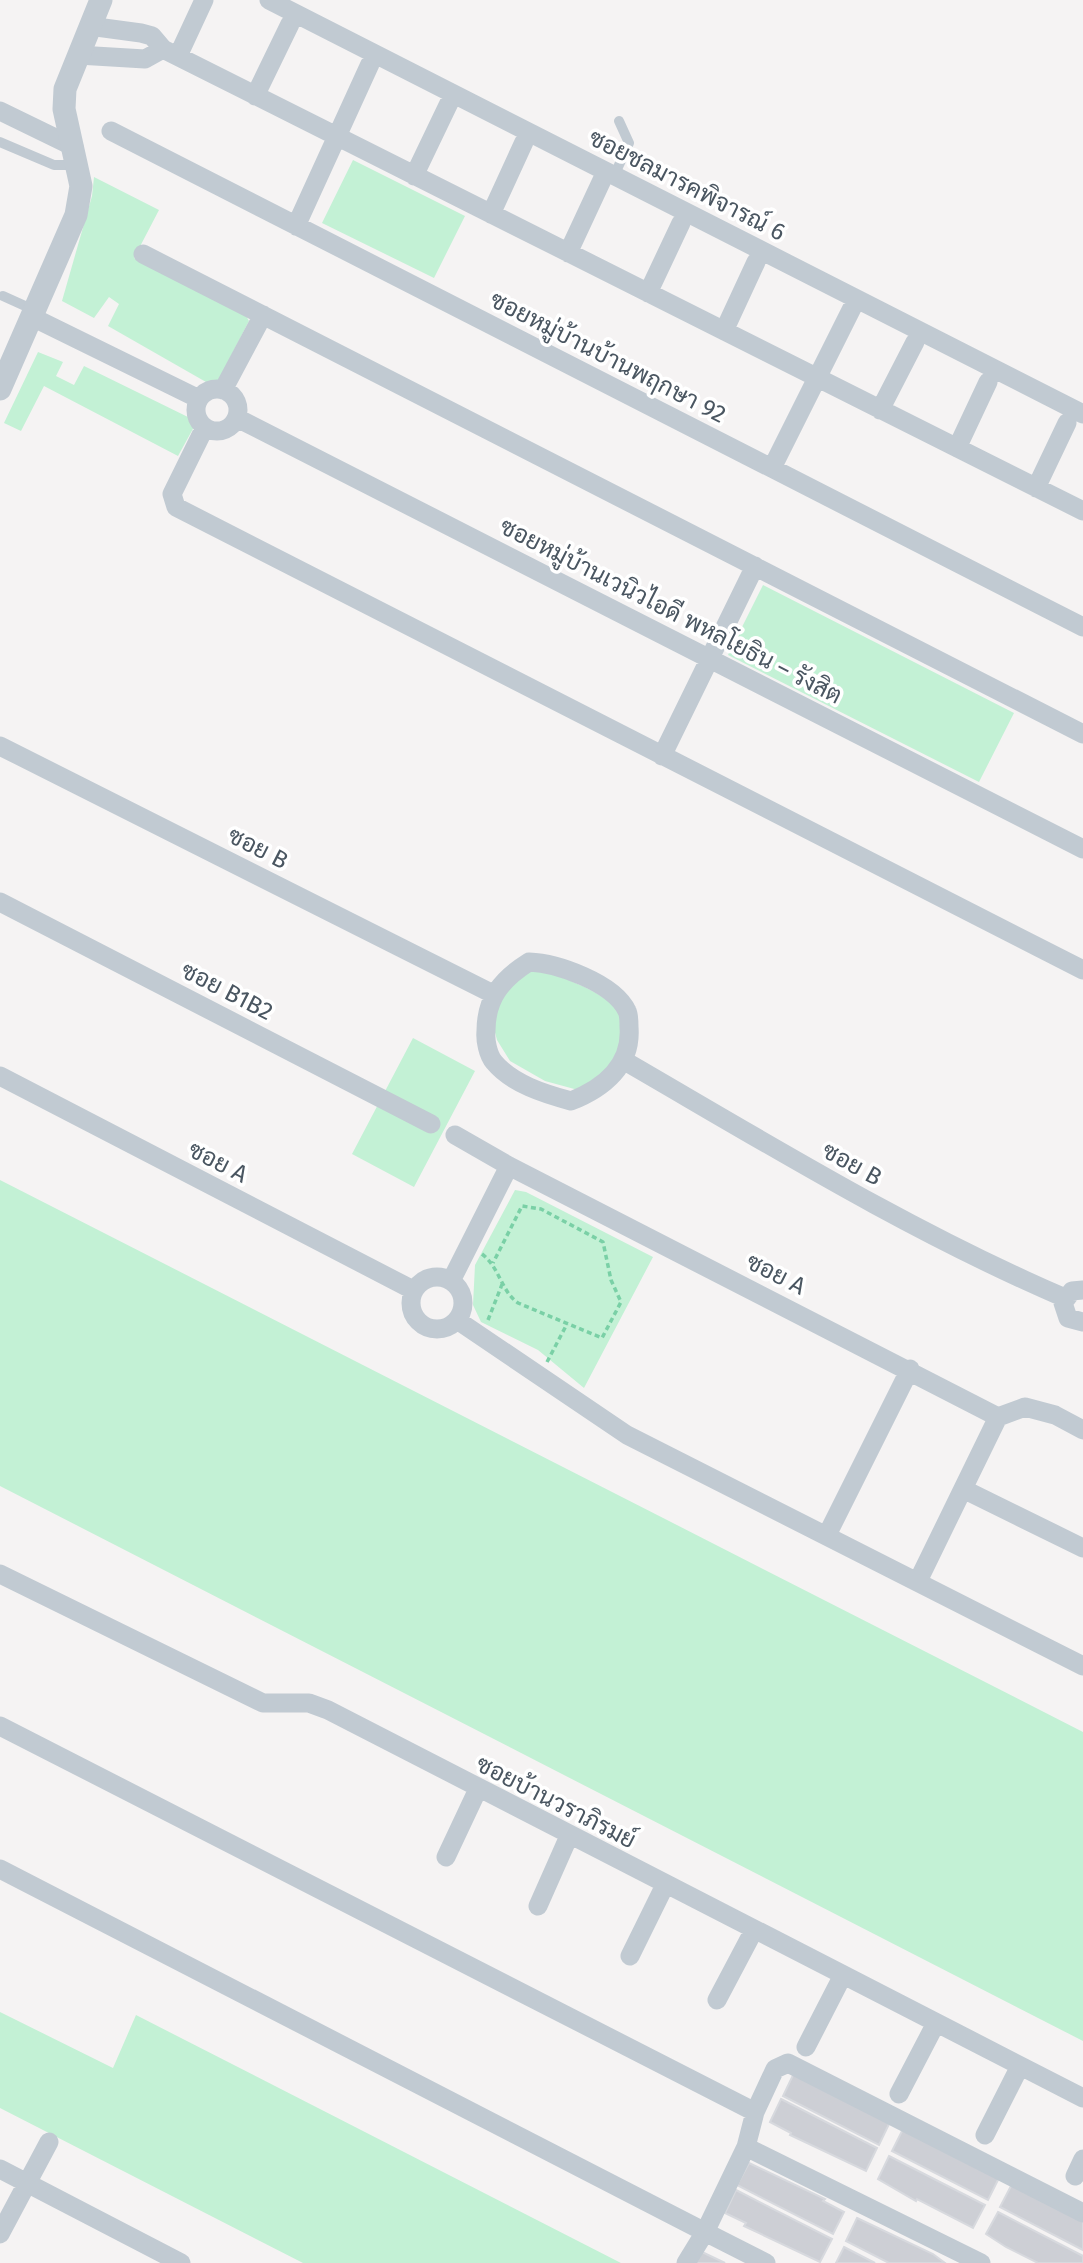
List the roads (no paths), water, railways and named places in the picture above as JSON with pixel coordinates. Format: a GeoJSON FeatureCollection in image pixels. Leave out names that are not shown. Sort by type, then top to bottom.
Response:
{"type":"FeatureCollection","features":[{"type":"Feature","properties":{"kind":"street"},"geometry":{"type":"LineString","coordinates":[[0,389],[76,215],[81,186],[64,109],[65,89],[101,0]]}},
{"type":"Feature","properties":{"kind":"street"},"geometry":{"type":"LineString","coordinates":[[78,55],[145,59],[171,53],[204,0]]}},
{"type":"Feature","properties":{"kind":"street","name":"ซอยชลมารคพิจารณ์ 6"},"geometry":{"type":"LineString","coordinates":[[269,0],[1075,418]]}},
{"type":"Feature","properties":{"kind":"street"},"geometry":{"type":"LineString","coordinates":[[255,96],[290,24]]}},
{"type":"Feature","properties":{"kind":"street"},"geometry":{"type":"LineString","coordinates":[[89,26],[152,36],[171,53],[255,96],[1083,511]]}},
{"type":"Feature","properties":{"kind":"street"},"geometry":{"type":"LineString","coordinates":[[296,226],[370,64]]}},
{"type":"Feature","properties":{"kind":"street"},"geometry":{"type":"LineString","coordinates":[[414,176],[449,103]]}},
{"type":"Feature","properties":{"kind":"street"},"geometry":{"type":"LineString","coordinates":[[0,111],[76,156]]}},
{"type":"Feature","properties":{"kind":"street","name":"ซอยหมู่บ้านบ้านพฤกษา 92"},"geometry":{"type":"LineString","coordinates":[[111,131],[1083,627]]}},
{"type":"Feature","properties":{"kind":"street"},"geometry":{"type":"LineString","coordinates":[[491,214],[524,142]]}},
{"type":"Feature","properties":{"kind":"street"},"geometry":{"type":"LineString","coordinates":[[568,253],[608,178]]}},
{"type":"Feature","properties":{"kind":"street"},"geometry":{"type":"LineString","coordinates":[[648,293],[681,223]]}},
{"type":"Feature","properties":{"kind":"street"},"geometry":{"type":"LineString","coordinates":[[143,254],[1083,734]]}},
{"type":"Feature","properties":{"kind":"street"},"geometry":{"type":"LineString","coordinates":[[724,331],[756,262]]}},
{"type":"Feature","properties":{"kind":"street"},"geometry":{"type":"LineString","coordinates":[[772,468],[853,306]]}},
{"type":"Feature","properties":{"kind":"street"},"geometry":{"type":"LineString","coordinates":[[33,314],[199,399]]}},
{"type":"Feature","properties":{"kind":"street"},"geometry":{"type":"LineString","coordinates":[[223,390],[263,315]]}},
{"type":"Feature","properties":{"kind":"street"},"geometry":{"type":"LineString","coordinates":[[880,410],[915,342]]}},
{"type":"Feature","properties":{"kind":"street"},"geometry":{"type":"LineString","coordinates":[[957,448],[988,382]]}},
{"type":"Feature","properties":{"kind":"street"},"geometry":{"type":"LineString","coordinates":[[223,390],[237,404],[237,418],[221,431],[205,427],[196,413],[199,399],[209,391],[223,390]]}},
{"type":"Feature","properties":{"kind":"street","name":"ซอยหมู่บ้านเวนิวไอดี พหลโยธิน – รังสิต"},"geometry":{"type":"LineString","coordinates":[[237,418],[1083,849]]}},
{"type":"Feature","properties":{"kind":"street"},"geometry":{"type":"LineString","coordinates":[[1036,488],[1075,418]]}},
{"type":"Feature","properties":{"kind":"street"},"geometry":{"type":"LineString","coordinates":[[205,427],[172,494],[176,507],[1083,970]]}},
{"type":"Feature","properties":{"kind":"street"},"geometry":{"type":"LineString","coordinates":[[662,755],[755,566]]}},
{"type":"Feature","properties":{"kind":"street","name":"ซอย B"},"geometry":{"type":"LineString","coordinates":[[0,746],[493,994]]}},
{"type":"Feature","properties":{"kind":"street","name":"ซอย B1B2"},"geometry":{"type":"LineString","coordinates":[[0,902],[430,1124]]}},
{"type":"Feature","properties":{"kind":"street"},"geometry":{"type":"LineString","coordinates":[[529,962],[551,963],[577,973],[617,998],[628,1012],[630,1037],[623,1060],[610,1079],[592,1093],[571,1101],[531,1087],[492,1061],[485,1039],[486,1016],[493,994],[508,975],[529,962]]}},
{"type":"Feature","properties":{"kind":"street","name":"ซอย B"},"geometry":{"type":"LineString","coordinates":[[623,1060],[837,1185],[955,1248],[1065,1298]]}},
{"type":"Feature","properties":{"kind":"street","name":"ซอย A"},"geometry":{"type":"LineString","coordinates":[[0,1076],[414,1290]]}},
{"type":"Feature","properties":{"kind":"street","name":"ซอย A"},"geometry":{"type":"LineString","coordinates":[[455,1135],[509,1166],[998,1416]]}},
{"type":"Feature","properties":{"kind":"street"},"geometry":{"type":"LineString","coordinates":[[451,1281],[509,1166]]}},
{"type":"Feature","properties":{"kind":"street"},"geometry":{"type":"LineString","coordinates":[[434,1277],[451,1281],[457,1287],[463,1303],[457,1320],[443,1329],[426,1328],[413,1316],[410,1299],[414,1290],[419,1284],[434,1277]]}},
{"type":"Feature","properties":{"kind":"street"},"geometry":{"type":"LineString","coordinates":[[1083,1290],[1072,1291],[1065,1298],[1065,1314],[1073,1321],[1083,1322]]}},
{"type":"Feature","properties":{"kind":"street"},"geometry":{"type":"LineString","coordinates":[[457,1320],[541,1374],[627,1435],[1083,1666]]}},
{"type":"Feature","properties":{"kind":"street"},"geometry":{"type":"LineString","coordinates":[[827,1535],[910,1369]]}},
{"type":"Feature","properties":{"kind":"street"},"geometry":{"type":"LineString","coordinates":[[918,1581],[998,1416],[1025,1407],[1055,1415],[1083,1430]]}},
{"type":"Feature","properties":{"kind":"street"},"geometry":{"type":"LineString","coordinates":[[963,1489],[1083,1548]]}},
{"type":"Feature","properties":{"kind":"street","name":"ซอยบ้านวราภิรมย์"},"geometry":{"type":"LineString","coordinates":[[0,1574],[263,1703],[309,1703],[328,1710],[1083,2098]]}},
{"type":"Feature","properties":{"kind":"street"},"geometry":{"type":"LineString","coordinates":[[0,1726],[755,2112]]}},
{"type":"Feature","properties":{"kind":"street"},"geometry":{"type":"LineString","coordinates":[[446,1857],[478,1789]]}},
{"type":"Feature","properties":{"kind":"street"},"geometry":{"type":"LineString","coordinates":[[538,1906],[569,1836]]}},
{"type":"Feature","properties":{"kind":"street"},"geometry":{"type":"LineString","coordinates":[[0,1869],[766,2263]]}},
{"type":"Feature","properties":{"kind":"street"},"geometry":{"type":"LineString","coordinates":[[630,1956],[665,1885]]}},
{"type":"Feature","properties":{"kind":"street"},"geometry":{"type":"LineString","coordinates":[[717,2000],[754,1930]]}},
{"type":"Feature","properties":{"kind":"street"},"geometry":{"type":"LineString","coordinates":[[806,2048],[843,1975]]}},
{"type":"Feature","properties":{"kind":"street"},"geometry":{"type":"LineString","coordinates":[[899,2094],[936,2023]]}},
{"type":"Feature","properties":{"kind":"street"},"geometry":{"type":"LineString","coordinates":[[686,2263],[705,2232],[746,2147],[755,2112],[775,2069],[781,2064],[792,2063],[1083,2213]]}},
{"type":"Feature","properties":{"kind":"street"},"geometry":{"type":"LineString","coordinates":[[985,2135],[1020,2066]]}},
{"type":"Feature","properties":{"kind":"street"},"geometry":{"type":"LineString","coordinates":[[0,2234],[49,2142]]}},
{"type":"Feature","properties":{"kind":"street"},"geometry":{"type":"LineString","coordinates":[[746,2147],[981,2263]]}},
{"type":"Feature","properties":{"kind":"street"},"geometry":{"type":"LineString","coordinates":[[0,2169],[181,2263]]}},
{"type":"Feature","properties":{"kind":"lane"},"geometry":{"type":"LineString","coordinates":[[608,178],[629,143],[620,121]]}},
{"type":"Feature","properties":{"kind":"lane"},"geometry":{"type":"LineString","coordinates":[[0,142],[54,165],[76,156]]}},
{"type":"Feature","properties":{"kind":"lane"},"geometry":{"type":"LineString","coordinates":[[3,296],[33,314]]}}]}
